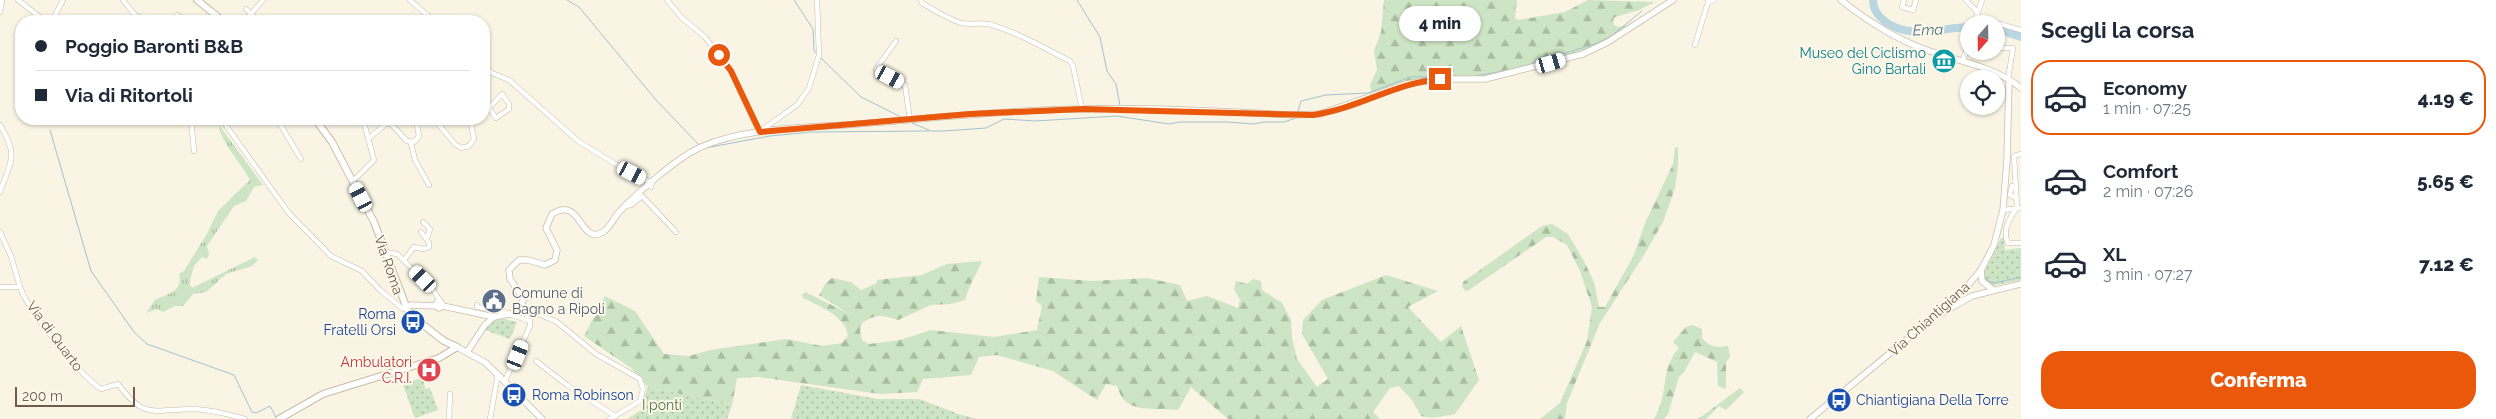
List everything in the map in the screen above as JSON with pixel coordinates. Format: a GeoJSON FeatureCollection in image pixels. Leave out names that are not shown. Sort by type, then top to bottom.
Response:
{"type":"FeatureCollection","features":[{"type":"Feature","properties":{"kind":"main road"},"geometry":{"type":"LineString","coordinates":[[198,0],[216,14]]}},
{"type":"Feature","properties":{"kind":"main road","name":"Via Roma"},"geometry":{"type":"LineString","coordinates":[[319,125],[332,142],[374,222],[405,308],[414,320],[457,347]]}},
{"type":"Feature","properties":{"kind":"main road"},"geometry":{"type":"LineString","coordinates":[[279,419],[323,394],[439,358],[457,347]]}},
{"type":"Feature","properties":{"kind":"street"},"geometry":{"type":"LineString","coordinates":[[0,12],[2,0]]}},
{"type":"Feature","properties":{"kind":"street"},"geometry":{"type":"LineString","coordinates":[[18,0],[37,15]]}},
{"type":"Feature","properties":{"kind":"street"},"geometry":{"type":"LineString","coordinates":[[55,15],[63,0]]}},
{"type":"Feature","properties":{"kind":"street"},"geometry":{"type":"LineString","coordinates":[[123,0],[135,15]]}},
{"type":"Feature","properties":{"kind":"street"},"geometry":{"type":"LineString","coordinates":[[246,9],[251,14],[263,0]]}},
{"type":"Feature","properties":{"kind":"street"},"geometry":{"type":"LineString","coordinates":[[410,0],[427,15]]}},
{"type":"Feature","properties":{"kind":"street"},"geometry":{"type":"LineString","coordinates":[[667,0],[682,18],[705,37],[731,71],[760,132]]}},
{"type":"Feature","properties":{"kind":"street"},"geometry":{"type":"LineString","coordinates":[[760,132],[797,105],[810,88],[819,55],[817,0]]}},
{"type":"Feature","properties":{"kind":"street"},"geometry":{"type":"LineString","coordinates":[[921,0],[922,3],[963,24],[976,22],[990,24],[1010,31],[1070,61],[1073,66],[1082,109]]}},
{"type":"Feature","properties":{"kind":"street"},"geometry":{"type":"LineString","coordinates":[[224,125],[288,212],[332,256],[362,271],[394,303],[403,309],[411,305],[440,304],[494,317],[511,314],[521,306],[524,297],[510,279],[509,270],[511,266],[519,260],[525,259],[544,265],[555,260],[556,248],[546,228],[552,214],[570,210],[577,215],[587,231],[599,234],[607,229],[625,206],[700,147],[760,132],[1082,109],[1296,115],[1333,110],[1406,84],[1440,79],[1485,79],[1583,54],[1608,42],[1672,0]]}},
{"type":"Feature","properties":{"kind":"street"},"geometry":{"type":"LineString","coordinates":[[1695,46],[1708,1],[1714,0]]}},
{"type":"Feature","properties":{"kind":"street"},"geometry":{"type":"LineString","coordinates":[[1841,0],[1904,40],[1932,52],[1960,59]]}},
{"type":"Feature","properties":{"kind":"street"},"geometry":{"type":"LineString","coordinates":[[1904,0],[1902,7],[1913,10],[1916,0]]}},
{"type":"Feature","properties":{"kind":"street"},"geometry":{"type":"LineString","coordinates":[[1966,0],[1974,15]]}},
{"type":"Feature","properties":{"kind":"street"},"geometry":{"type":"LineString","coordinates":[[1977,15],[1982,0]]}},
{"type":"Feature","properties":{"kind":"street"},"geometry":{"type":"LineString","coordinates":[[2005,26],[2021,30]]}},
{"type":"Feature","properties":{"kind":"street"},"geometry":{"type":"LineString","coordinates":[[896,41],[876,69],[905,85],[910,120]]}},
{"type":"Feature","properties":{"kind":"street"},"geometry":{"type":"LineString","coordinates":[[2005,48],[2014,48],[2009,80]]}},
{"type":"Feature","properties":{"kind":"street"},"geometry":{"type":"LineString","coordinates":[[1963,60],[2009,80],[2021,88]]}},
{"type":"Feature","properties":{"kind":"street"},"geometry":{"type":"LineString","coordinates":[[490,71],[509,80],[578,141],[622,168],[654,182]]}},
{"type":"Feature","properties":{"kind":"street","name":"Via Chiantigiana"},"geometry":{"type":"LineString","coordinates":[[1810,419],[1934,317],[1964,290],[1981,270],[1994,245],[2003,210],[2008,160],[2009,80]]}},
{"type":"Feature","properties":{"kind":"street"},"geometry":{"type":"LineString","coordinates":[[490,107],[502,94],[509,104],[509,110],[496,118],[490,109]]}},
{"type":"Feature","properties":{"kind":"street"},"geometry":{"type":"LineString","coordinates":[[0,125],[12,150],[11,164],[0,192]]}},
{"type":"Feature","properties":{"kind":"street"},"geometry":{"type":"LineString","coordinates":[[192,125],[194,151]]}},
{"type":"Feature","properties":{"kind":"street"},"geometry":{"type":"LineString","coordinates":[[281,125],[301,159]]}},
{"type":"Feature","properties":{"kind":"street"},"geometry":{"type":"LineString","coordinates":[[353,181],[373,162],[365,125]]}},
{"type":"Feature","properties":{"kind":"street"},"geometry":{"type":"LineString","coordinates":[[369,138],[385,125]]}},
{"type":"Feature","properties":{"kind":"street"},"geometry":{"type":"LineString","coordinates":[[389,125],[411,143],[415,160],[429,185]]}},
{"type":"Feature","properties":{"kind":"street"},"geometry":{"type":"LineString","coordinates":[[411,143],[417,140],[419,136],[417,125]]}},
{"type":"Feature","properties":{"kind":"street"},"geometry":{"type":"LineString","coordinates":[[439,125],[455,144],[461,148],[469,146],[474,139],[471,125]]}},
{"type":"Feature","properties":{"kind":"street"},"geometry":{"type":"LineString","coordinates":[[2021,154],[2014,156],[2016,198],[2019,208],[2006,228],[2008,243],[2021,242]]}},
{"type":"Feature","properties":{"kind":"street"},"geometry":{"type":"LineString","coordinates":[[2012,186],[2010,195],[2016,198]]}},
{"type":"Feature","properties":{"kind":"street"},"geometry":{"type":"LineString","coordinates":[[625,206],[631,205],[642,196],[676,232]]}},
{"type":"Feature","properties":{"kind":"street"},"geometry":{"type":"LineString","coordinates":[[2003,210],[2019,208]]}},
{"type":"Feature","properties":{"kind":"street"},"geometry":{"type":"LineString","coordinates":[[423,222],[430,229]]}},
{"type":"Feature","properties":{"kind":"street"},"geometry":{"type":"LineString","coordinates":[[427,239],[430,229],[434,224]]}},
{"type":"Feature","properties":{"kind":"street"},"geometry":{"type":"LineString","coordinates":[[0,232],[11,256],[20,287]]}},
{"type":"Feature","properties":{"kind":"street"},"geometry":{"type":"LineString","coordinates":[[404,260],[414,247],[424,249],[429,247],[427,239],[421,232]]}},
{"type":"Feature","properties":{"kind":"street"},"geometry":{"type":"LineString","coordinates":[[386,252],[396,253],[404,260],[432,288],[440,304]]}},
{"type":"Feature","properties":{"kind":"street"},"geometry":{"type":"LineString","coordinates":[[1981,270],[1982,281],[1993,290]]}},
{"type":"Feature","properties":{"kind":"street"},"geometry":{"type":"LineString","coordinates":[[1934,317],[1965,300],[1993,290],[2021,284]]}},
{"type":"Feature","properties":{"kind":"street","name":"Via di Quarto"},"geometry":{"type":"LineString","coordinates":[[0,287],[20,287],[40,320],[85,377],[101,390],[116,383],[132,405],[149,413],[202,410],[245,419]]}},
{"type":"Feature","properties":{"kind":"street"},"geometry":{"type":"LineString","coordinates":[[477,304],[477,307],[511,314],[530,321]]}},
{"type":"Feature","properties":{"kind":"street"},"geometry":{"type":"LineString","coordinates":[[521,306],[530,321]]}},
{"type":"Feature","properties":{"kind":"street"},"geometry":{"type":"LineString","coordinates":[[521,306],[557,322],[596,354],[640,379],[643,389],[641,399],[635,405],[613,418],[536,361]]}},
{"type":"Feature","properties":{"kind":"street"},"geometry":{"type":"LineString","coordinates":[[467,352],[485,325],[494,317]]}},
{"type":"Feature","properties":{"kind":"street"},"geometry":{"type":"LineString","coordinates":[[505,381],[512,369],[530,321]]}},
{"type":"Feature","properties":{"kind":"street","name":"Via Roma"},"geometry":{"type":"LineString","coordinates":[[457,347],[481,359],[542,419]]}},
{"type":"Feature","properties":{"kind":"street"},"geometry":{"type":"LineString","coordinates":[[490,419],[498,374]]}},
{"type":"Feature","properties":{"kind":"street"},"geometry":{"type":"LineString","coordinates":[[449,419],[450,394]]}},
{"type":"Feature","properties":{"kind":"green space"},"geometry":{"type":"Polygon","coordinates":[[[1384,0],[1517,0],[1515,18],[1518,20],[1565,12],[1588,0],[1655,2],[1639,10],[1615,17],[1613,20],[1614,25],[1618,27],[1629,25],[1607,40],[1588,49],[1486,76],[1406,81],[1372,94],[1370,85],[1377,70],[1374,51],[1381,32],[1384,0]]]}},
{"type":"Feature","properties":{"kind":"green space"},"geometry":{"type":"Polygon","coordinates":[[[219,125],[263,185],[254,187],[246,201],[234,206],[207,246],[209,254],[207,259],[202,257],[194,266],[189,283],[192,288],[255,257],[258,260],[252,266],[226,274],[206,292],[193,294],[183,306],[175,306],[163,312],[157,309],[146,313],[155,300],[177,289],[180,280],[179,274],[184,271],[208,232],[218,211],[250,180],[223,138],[219,125]]]}},
{"type":"Feature","properties":{"kind":"green space"},"geometry":{"type":"Polygon","coordinates":[[[1678,147],[1675,188],[1663,222],[1600,323],[1567,403],[1565,419],[1540,419],[1560,403],[1587,341],[1592,307],[1580,271],[1567,245],[1553,237],[1546,237],[1469,290],[1466,291],[1462,287],[1463,282],[1542,226],[1552,224],[1568,234],[1594,282],[1599,307],[1605,307],[1633,257],[1646,221],[1673,164],[1675,148],[1678,147]]]}},
{"type":"Feature","properties":{"kind":"green space"},"geometry":{"type":"Polygon","coordinates":[[[2001,238],[2004,238],[2005,250],[2021,248],[2021,280],[1992,286],[1986,282],[1983,275],[2001,238]]]}},
{"type":"Feature","properties":{"kind":"green space"},"geometry":{"type":"Polygon","coordinates":[[[982,261],[965,300],[950,304],[931,305],[898,320],[876,316],[862,323],[860,331],[862,340],[869,344],[900,340],[931,330],[994,337],[1037,330],[1042,306],[1036,301],[1039,277],[1092,281],[1147,278],[1180,285],[1187,301],[1207,296],[1238,308],[1240,300],[1234,289],[1236,281],[1247,284],[1253,279],[1261,281],[1262,290],[1282,303],[1291,320],[1292,337],[1297,359],[1317,387],[1328,379],[1302,334],[1303,320],[1322,300],[1386,275],[1438,291],[1408,307],[1441,342],[1461,326],[1479,380],[1455,414],[1432,418],[1421,416],[1412,400],[1399,386],[1390,388],[1373,412],[1380,419],[1228,419],[1191,387],[1178,410],[1136,407],[1125,401],[1117,386],[1106,384],[1097,400],[1053,371],[997,355],[979,357],[971,375],[923,379],[917,392],[880,394],[759,377],[737,378],[732,405],[648,387],[631,368],[584,336],[605,296],[635,311],[664,354],[689,356],[710,350],[786,339],[822,346],[842,343],[848,336],[842,323],[824,308],[803,298],[802,295],[805,292],[848,313],[819,295],[825,284],[832,278],[851,282],[861,290],[877,283],[877,280],[922,275],[947,264],[982,261]]]}},
{"type":"Feature","properties":{"kind":"green space"},"geometry":{"type":"Polygon","coordinates":[[[500,318],[517,322],[510,339],[485,330],[493,321],[500,318]]]}},
{"type":"Feature","properties":{"kind":"green space"},"geometry":{"type":"Polygon","coordinates":[[[1692,325],[1702,329],[1702,338],[1711,345],[1717,347],[1728,346],[1730,357],[1726,362],[1726,389],[1718,386],[1717,362],[1695,352],[1684,372],[1679,377],[1668,414],[1664,419],[1654,419],[1662,400],[1669,365],[1679,348],[1673,342],[1686,327],[1692,325]]]}},
{"type":"Feature","properties":{"kind":"green space"},"geometry":{"type":"Polygon","coordinates":[[[423,377],[425,389],[430,388],[438,410],[415,418],[403,385],[423,377]]]}},
{"type":"Feature","properties":{"kind":"green space"},"geometry":{"type":"Polygon","coordinates":[[[801,385],[878,399],[919,399],[961,415],[978,419],[791,419],[801,385]]]}},
{"type":"Feature","properties":{"kind":"green space","name":"I ponti"},"geometry":{"type":"Polygon","coordinates":[[[648,387],[732,405],[727,419],[627,419],[645,408],[642,403],[648,387]]]}},
{"type":"Feature","properties":{"kind":"green space"},"geometry":{"type":"Polygon","coordinates":[[[1740,388],[1744,392],[1726,410],[1719,406],[1706,419],[1698,419],[1740,388]]]}},
{"type":"Feature","properties":{"kind":"waterway"},"geometry":{"type":"LineString","coordinates":[[567,0],[579,7],[656,100],[699,145]]}},
{"type":"Feature","properties":{"kind":"waterway"},"geometry":{"type":"LineString","coordinates":[[794,0],[813,29],[814,50],[816,53]]}},
{"type":"Feature","properties":{"kind":"waterway"},"geometry":{"type":"LineString","coordinates":[[1077,0],[1100,37],[1107,71],[1116,84],[1120,106]]}},
{"type":"Feature","properties":{"kind":"waterway","name":"Ema"},"geometry":{"type":"LineString","coordinates":[[1873,0],[1875,10],[1881,18],[1890,25],[1901,29],[1923,32],[1960,28]]}},
{"type":"Feature","properties":{"kind":"waterway"},"geometry":{"type":"LineString","coordinates":[[1475,76],[1514,69],[1595,44],[1610,37],[1642,11]]}},
{"type":"Feature","properties":{"kind":"waterway","name":"Ema"},"geometry":{"type":"LineString","coordinates":[[2005,32],[2021,37]]}},
{"type":"Feature","properties":{"kind":"waterway"},"geometry":{"type":"LineString","coordinates":[[821,58],[861,97],[901,117]]}},
{"type":"Feature","properties":{"kind":"waterway"},"geometry":{"type":"LineString","coordinates":[[1298,111],[1301,101],[1326,95],[1368,93],[1410,77],[1456,76]]}},
{"type":"Feature","properties":{"kind":"waterway"},"geometry":{"type":"LineString","coordinates":[[912,123],[931,131],[944,131],[986,128],[1004,119],[1035,121],[1117,116],[1169,124],[1180,122],[1254,124],[1284,122],[1296,118]]}},
{"type":"Feature","properties":{"kind":"waterway"},"geometry":{"type":"LineString","coordinates":[[50,130],[91,271],[134,332],[147,344],[234,375],[252,412],[256,413],[270,406],[277,419]]}},
{"type":"Feature","properties":{"kind":"waterway"},"geometry":{"type":"LineString","coordinates":[[705,148],[770,136],[811,132],[929,131]]}},
{"type":"Feature","properties":{"kind":"waterway"},"geometry":{"type":"LineString","coordinates":[[1984,276],[1988,281],[1994,283],[2021,277]]}},
{"type":"Feature","properties":{"kind":"place","name":"Museo del Ciclismo Gino Bartali"},"geometry":{"type":"Point","coordinates":[1944,61]}},
{"type":"Feature","properties":{"kind":"place","name":"Comune di Bagno a Ripoli"},"geometry":{"type":"Point","coordinates":[494,301]}},
{"type":"Feature","properties":{"kind":"place","name":"Roma Fratelli Orsi"},"geometry":{"type":"Point","coordinates":[413,322]}},
{"type":"Feature","properties":{"kind":"place","name":"Ambulatori C.R.I."},"geometry":{"type":"Point","coordinates":[429,370]}},
{"type":"Feature","properties":{"kind":"place","name":"Roma Robinson"},"geometry":{"type":"Point","coordinates":[514,395]}},
{"type":"Feature","properties":{"kind":"place","name":"Chiantigiana Della Torre"},"geometry":{"type":"Point","coordinates":[1839,400]}},
{"type":"Feature","properties":{"kind":"route"},"geometry":{"type":"LineString","coordinates":[[719,55],[731,71],[760,132],[970,114],[1082,109],[1126,108],[1313,115],[1333,110],[1406,84],[1440,79]]}}]}
